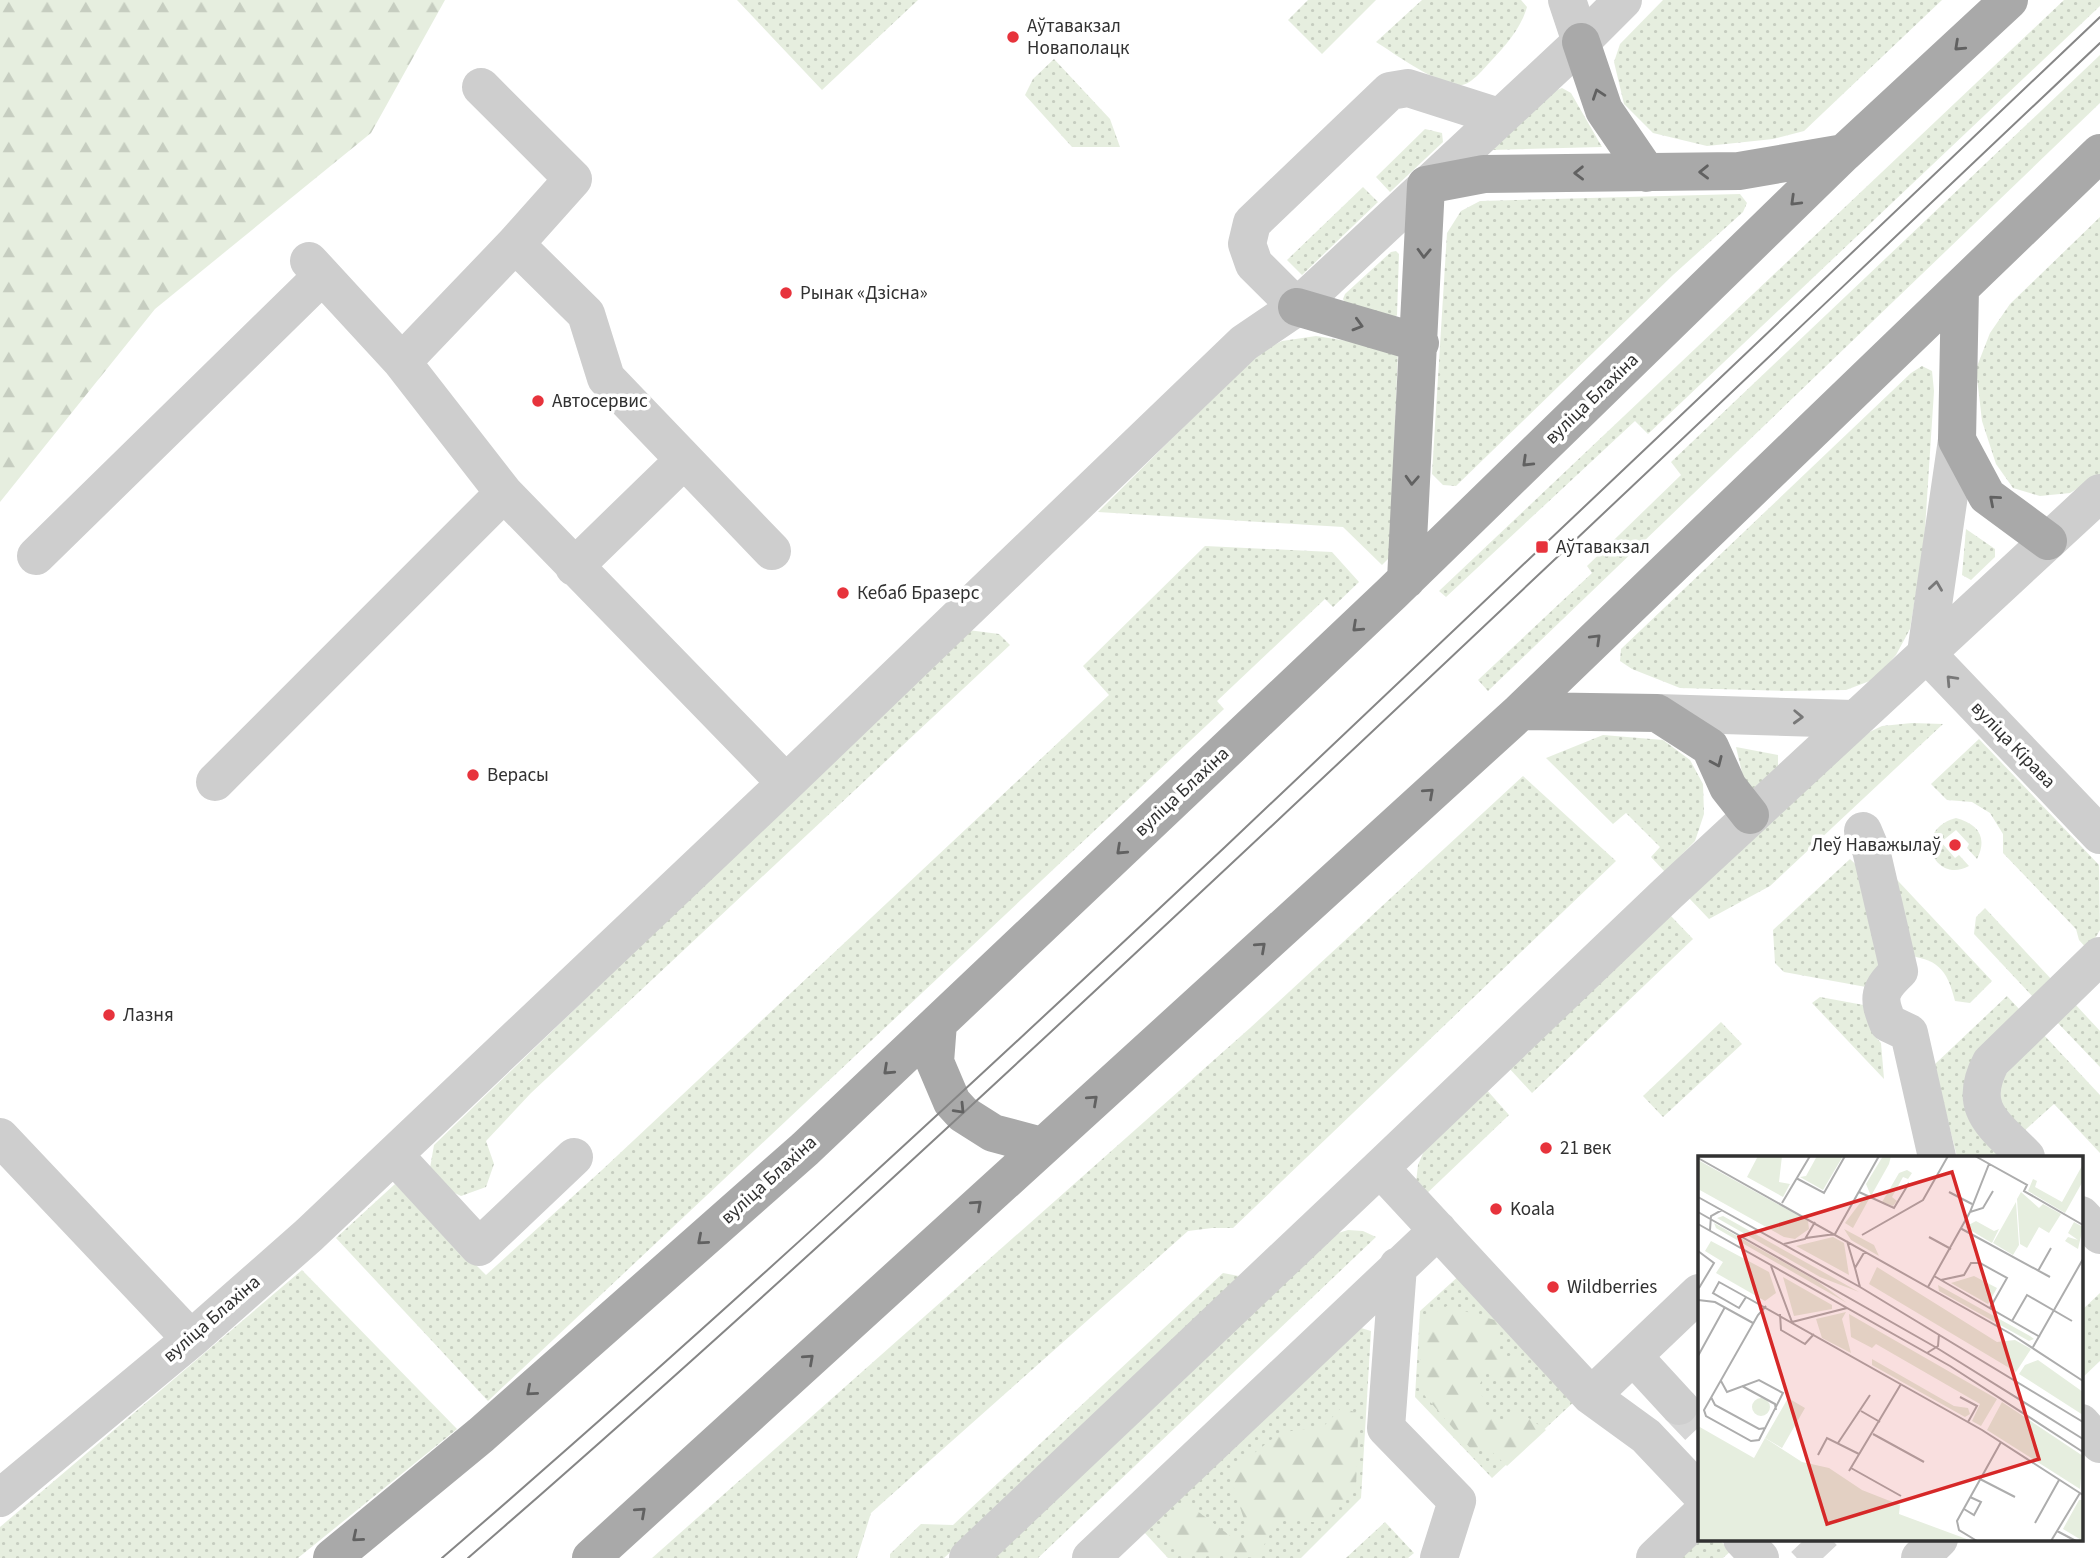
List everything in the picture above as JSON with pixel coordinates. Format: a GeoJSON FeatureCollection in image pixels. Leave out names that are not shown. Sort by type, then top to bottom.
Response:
{"type":"FeatureCollection","features":[{"type":"Feature","properties":{"kind":"main road","name":"вуліца Блахіна"},"geometry":{"type":"LineString","coordinates":[[332,1558],[481,1435],[805,1149],[1406,580],[1844,153],[2010,0]]}},
{"type":"Feature","properties":{"kind":"main road"},"geometry":{"type":"LineString","coordinates":[[1581,43],[1604,110],[1647,173]]}},
{"type":"Feature","properties":{"kind":"main road"},"geometry":{"type":"LineString","coordinates":[[1406,580],[1426,185],[1484,174],[1740,171],[1844,153]]}},
{"type":"Feature","properties":{"kind":"main road"},"geometry":{"type":"LineString","coordinates":[[591,1558],[1521,710],[2100,153]]}},
{"type":"Feature","properties":{"kind":"main road"},"geometry":{"type":"LineString","coordinates":[[1960,288],[1957,440],[1986,496],[2048,541]]}},
{"type":"Feature","properties":{"kind":"main road"},"geometry":{"type":"LineString","coordinates":[[1297,307],[1420,343]]}},
{"type":"Feature","properties":{"kind":"main road"},"geometry":{"type":"LineString","coordinates":[[1521,710],[1657,713],[1710,747],[1728,787],[1751,815]]}},
{"type":"Feature","properties":{"kind":"main road"},"geometry":{"type":"LineString","coordinates":[[938,1023],[935,1062],[952,1102],[962,1114],[993,1133],[1042,1146]]}},
{"type":"Feature","properties":{"kind":"street"},"geometry":{"type":"LineString","coordinates":[[1567,0],[1581,43]]}},
{"type":"Feature","properties":{"kind":"street","name":"вуліца Блахіна"},"geometry":{"type":"LineString","coordinates":[[0,1498],[191,1339],[309,1235],[786,783],[1244,343],[1297,307],[1581,43],[1623,0]]}},
{"type":"Feature","properties":{"kind":"street"},"geometry":{"type":"LineString","coordinates":[[402,362],[573,179],[481,87]]}},
{"type":"Feature","properties":{"kind":"street"},"geometry":{"type":"LineString","coordinates":[[1297,307],[1254,264],[1247,243],[1252,223],[1390,91],[1408,88],[1499,117]]}},
{"type":"Feature","properties":{"kind":"street"},"geometry":{"type":"LineString","coordinates":[[514,244],[586,314],[606,378],[772,551]]}},
{"type":"Feature","properties":{"kind":"street"},"geometry":{"type":"LineString","coordinates":[[36,556],[315,268],[402,362],[504,493],[786,783]]}},
{"type":"Feature","properties":{"kind":"street"},"geometry":{"type":"LineString","coordinates":[[1926,653],[1957,440]]}},
{"type":"Feature","properties":{"kind":"street"},"geometry":{"type":"LineString","coordinates":[[574,567],[684,460]]}},
{"type":"Feature","properties":{"kind":"street"},"geometry":{"type":"LineString","coordinates":[[215,782],[504,493]]}},
{"type":"Feature","properties":{"kind":"street"},"geometry":{"type":"LineString","coordinates":[[968,1558],[1853,719],[2100,493]]}},
{"type":"Feature","properties":{"kind":"street","name":"вуліца Кірава"},"geometry":{"type":"LineString","coordinates":[[1926,653],[2100,835]]}},
{"type":"Feature","properties":{"kind":"street"},"geometry":{"type":"LineString","coordinates":[[1657,713],[1853,719]]}},
{"type":"Feature","properties":{"kind":"street"},"geometry":{"type":"LineString","coordinates":[[1863,831],[1871,850],[1899,971],[1885,985],[1880,1004],[1888,1023],[1909,1033],[1937,1156]]}},
{"type":"Feature","properties":{"kind":"street"},"geometry":{"type":"LineString","coordinates":[[2025,1156],[1985,1114],[1980,1097],[1983,1077],[1990,1062],[2100,956]]}},
{"type":"Feature","properties":{"kind":"street"},"geometry":{"type":"LineString","coordinates":[[0,1137],[191,1339]]}},
{"type":"Feature","properties":{"kind":"street"},"geometry":{"type":"LineString","coordinates":[[394,1155],[479,1247],[574,1157]]}},
{"type":"Feature","properties":{"kind":"street"},"geometry":{"type":"LineString","coordinates":[[1381,1168],[1591,1396],[1646,1436],[1698,1492]]}},
{"type":"Feature","properties":{"kind":"street"},"geometry":{"type":"LineString","coordinates":[[2082,1216],[2100,1235]]}},
{"type":"Feature","properties":{"kind":"street"},"geometry":{"type":"LineString","coordinates":[[1112,1551],[1398,1266],[1438,1230]]}},
{"type":"Feature","properties":{"kind":"street"},"geometry":{"type":"LineString","coordinates":[[1398,1266],[1386,1428],[1457,1501],[1439,1558]]}},
{"type":"Feature","properties":{"kind":"street"},"geometry":{"type":"LineString","coordinates":[[1591,1396],[1698,1294]]}},
{"type":"Feature","properties":{"kind":"street"},"geometry":{"type":"LineString","coordinates":[[1633,1356],[1679,1406]]}},
{"type":"Feature","properties":{"kind":"street"},"geometry":{"type":"LineString","coordinates":[[2082,1424],[2100,1444]]}},
{"type":"Feature","properties":{"kind":"street"},"geometry":{"type":"LineString","coordinates":[[1655,1558],[1698,1517]]}},
{"type":"Feature","properties":{"kind":"street"},"geometry":{"type":"LineString","coordinates":[[1743,1540],[1760,1558]]}},
{"type":"Feature","properties":{"kind":"street"},"geometry":{"type":"LineString","coordinates":[[1920,1558],[1939,1540]]}},
{"type":"Feature","properties":{"kind":"green space"},"geometry":{"type":"Polygon","coordinates":[[[0,0],[445,0],[371,133],[155,309],[0,502],[0,0]]]}},
{"type":"Feature","properties":{"kind":"green space"},"geometry":{"type":"Polygon","coordinates":[[[737,0],[918,0],[822,90],[737,0]]]}},
{"type":"Feature","properties":{"kind":"green space"},"geometry":{"type":"Polygon","coordinates":[[[1308,0],[1376,0],[1322,54],[1288,20],[1308,0]]]}},
{"type":"Feature","properties":{"kind":"green space"},"geometry":{"type":"Polygon","coordinates":[[[1422,0],[1521,0],[1527,7],[1512,36],[1482,71],[1466,84],[1454,85],[1431,76],[1376,42],[1422,0]]]}},
{"type":"Feature","properties":{"kind":"green space"},"geometry":{"type":"Polygon","coordinates":[[[1663,0],[1942,0],[1804,131],[1773,139],[1707,146],[1653,133],[1624,104],[1614,62],[1620,44],[1663,0]]]}},
{"type":"Feature","properties":{"kind":"green space"},"geometry":{"type":"Polygon","coordinates":[[[2064,0],[2100,0],[2100,6],[1648,434],[1635,421],[1446,597],[1439,591],[2064,0]]]}},
{"type":"Feature","properties":{"kind":"green space"},"geometry":{"type":"Polygon","coordinates":[[[2100,55],[2100,103],[1488,691],[1478,680],[1592,573],[1587,566],[1681,475],[1671,462],[2100,55]]]}},
{"type":"Feature","properties":{"kind":"green space"},"geometry":{"type":"Polygon","coordinates":[[[1054,59],[1110,119],[1120,147],[1072,147],[1025,95],[1033,79],[1054,59]]]}},
{"type":"Feature","properties":{"kind":"green space"},"geometry":{"type":"Polygon","coordinates":[[[1562,88],[1571,93],[1602,147],[1491,150],[1552,92],[1562,88]]]}},
{"type":"Feature","properties":{"kind":"green space"},"geometry":{"type":"Polygon","coordinates":[[[1425,129],[1442,133],[1443,142],[1390,192],[1376,177],[1425,129]]]}},
{"type":"Feature","properties":{"kind":"green space"},"geometry":{"type":"Polygon","coordinates":[[[1363,187],[1378,202],[1302,275],[1287,260],[1363,187]]]}},
{"type":"Feature","properties":{"kind":"green space"},"geometry":{"type":"Polygon","coordinates":[[[1740,194],[1747,203],[1743,212],[1673,275],[1456,486],[1443,485],[1432,474],[1447,233],[1461,211],[1480,201],[1740,194]]]}},
{"type":"Feature","properties":{"kind":"green space"},"geometry":{"type":"Polygon","coordinates":[[[2100,217],[2100,475],[2070,493],[2040,496],[2013,488],[1996,464],[1982,421],[1976,369],[1990,333],[2010,304],[2100,217]]]}},
{"type":"Feature","properties":{"kind":"green space"},"geometry":{"type":"Polygon","coordinates":[[[1396,251],[1399,254],[1395,318],[1345,303],[1345,294],[1391,252],[1396,251]]]}},
{"type":"Feature","properties":{"kind":"green space"},"geometry":{"type":"Polygon","coordinates":[[[1316,336],[1398,349],[1390,557],[1382,565],[1343,527],[1098,512],[1258,353],[1282,341],[1316,336]]]}},
{"type":"Feature","properties":{"kind":"green space"},"geometry":{"type":"Polygon","coordinates":[[[1922,366],[1932,371],[1934,391],[1924,544],[1910,629],[1896,655],[1875,679],[1846,690],[1680,688],[1632,669],[1620,661],[1621,649],[1911,373],[1922,366]]]}},
{"type":"Feature","properties":{"kind":"green space"},"geometry":{"type":"Polygon","coordinates":[[[1966,529],[1995,549],[1995,557],[1971,580],[1962,575],[1966,529]]]}},
{"type":"Feature","properties":{"kind":"green space"},"geometry":{"type":"Polygon","coordinates":[[[1205,546],[1332,552],[1359,582],[1333,607],[1325,599],[1217,701],[1224,709],[488,1401],[336,1238],[395,1184],[486,1275],[602,1170],[1109,695],[1083,666],[1205,546]]]}},
{"type":"Feature","properties":{"kind":"green space"},"geometry":{"type":"Polygon","coordinates":[[[968,630],[999,634],[1010,645],[531,1093],[486,1141],[494,1164],[486,1187],[461,1196],[440,1186],[430,1168],[434,1145],[968,630]]]}},
{"type":"Feature","properties":{"kind":"green space"},"geometry":{"type":"Polygon","coordinates":[[[1943,724],[1770,886],[1709,919],[1688,897],[1851,741],[1882,726],[1943,724]]]}},
{"type":"Feature","properties":{"kind":"green space"},"geometry":{"type":"Polygon","coordinates":[[[1603,735],[1663,740],[1690,760],[1703,784],[1704,814],[1695,841],[1665,872],[1651,857],[1660,847],[1626,813],[1613,824],[1546,758],[1603,735]]]}},
{"type":"Feature","properties":{"kind":"green space"},"geometry":{"type":"Polygon","coordinates":[[[1979,739],[2099,865],[2100,930],[2088,950],[2079,940],[2076,929],[2003,853],[2003,834],[1990,813],[1972,802],[1947,800],[1931,784],[1979,739]]]}},
{"type":"Feature","properties":{"kind":"green space"},"geometry":{"type":"Polygon","coordinates":[[[1736,747],[1778,755],[1778,766],[1753,789],[1745,785],[1736,747]]]}},
{"type":"Feature","properties":{"kind":"green space"},"geometry":{"type":"Polygon","coordinates":[[[1523,776],[1616,861],[1233,1228],[1188,1231],[871,1513],[857,1558],[652,1558],[1250,1028],[1523,776]]]}},
{"type":"Feature","properties":{"kind":"green space"},"geometry":{"type":"Polygon","coordinates":[[[1956,818],[1975,828],[1981,838],[1977,859],[1967,848],[1969,844],[1956,830],[1941,842],[1955,858],[1959,855],[1969,866],[1957,870],[1946,868],[1938,862],[1932,854],[1931,843],[1934,833],[1942,824],[1956,818]]]}},
{"type":"Feature","properties":{"kind":"green space"},"geometry":{"type":"Polygon","coordinates":[[[1850,859],[1868,876],[1887,962],[1866,987],[1784,972],[1775,963],[1773,930],[1850,859]]]}},
{"type":"Feature","properties":{"kind":"green space"},"geometry":{"type":"Polygon","coordinates":[[[1884,866],[1992,981],[1970,1003],[1955,1001],[1948,980],[1939,967],[1925,959],[1904,955],[1884,866]]]}},
{"type":"Feature","properties":{"kind":"green space"},"geometry":{"type":"Polygon","coordinates":[[[1985,908],[2052,980],[2034,998],[1974,934],[1976,917],[1985,908]]]}},
{"type":"Feature","properties":{"kind":"green space"},"geometry":{"type":"Polygon","coordinates":[[[1669,914],[1693,939],[1532,1093],[1508,1067],[1669,914]]]}},
{"type":"Feature","properties":{"kind":"green space"},"geometry":{"type":"Polygon","coordinates":[[[2007,996],[2020,1010],[1967,1073],[1963,1100],[1970,1120],[2001,1153],[1998,1156],[1957,1156],[1934,1065],[2007,996]]]}},
{"type":"Feature","properties":{"kind":"green space"},"geometry":{"type":"Polygon","coordinates":[[[1820,997],[1869,1006],[1873,1034],[1881,1043],[1884,1079],[1812,1003],[1820,997]]]}},
{"type":"Feature","properties":{"kind":"green space"},"geometry":{"type":"Polygon","coordinates":[[[2074,1003],[2100,1031],[2100,1067],[2056,1021],[2074,1003]]]}},
{"type":"Feature","properties":{"kind":"green space"},"geometry":{"type":"Polygon","coordinates":[[[1721,1022],[1742,1044],[1663,1117],[1643,1096],[1721,1022]]]}},
{"type":"Feature","properties":{"kind":"green space"},"geometry":{"type":"Polygon","coordinates":[[[2042,1033],[2100,1095],[2100,1153],[2054,1104],[2023,1132],[2002,1108],[1998,1083],[2042,1033]]]}},
{"type":"Feature","properties":{"kind":"green space"},"geometry":{"type":"Polygon","coordinates":[[[1486,1089],[1509,1115],[1422,1198],[1416,1183],[1418,1165],[1426,1146],[1486,1089]]]}},
{"type":"Feature","properties":{"kind":"green space"},"geometry":{"type":"Polygon","coordinates":[[[1348,1230],[1363,1231],[1376,1237],[1038,1558],[991,1558],[1332,1235],[1348,1230]]]}},
{"type":"Feature","properties":{"kind":"green space"},"geometry":{"type":"Polygon","coordinates":[[[302,1270],[457,1429],[298,1558],[0,1558],[0,1527],[302,1270]]]}},
{"type":"Feature","properties":{"kind":"green space"},"geometry":{"type":"Polygon","coordinates":[[[1223,1273],[1244,1277],[944,1558],[890,1558],[890,1554],[921,1524],[953,1525],[1223,1273]]]}},
{"type":"Feature","properties":{"kind":"green space"},"geometry":{"type":"Polygon","coordinates":[[[1461,1274],[1578,1398],[1492,1478],[1415,1397],[1420,1311],[1461,1274]]]}},
{"type":"Feature","properties":{"kind":"green space"},"geometry":{"type":"Polygon","coordinates":[[[2100,1293],[2100,1361],[2082,1378],[2082,1310],[2100,1293]]]}},
{"type":"Feature","properties":{"kind":"green space"},"geometry":{"type":"Polygon","coordinates":[[[1447,1306],[1498,1321],[1499,1355],[1522,1360],[1516,1384],[1494,1374],[1490,1364],[1478,1388],[1497,1425],[1520,1412],[1546,1430],[1507,1466],[1490,1450],[1471,1449],[1419,1389],[1422,1319],[1447,1306]]]}},
{"type":"Feature","properties":{"kind":"green space"},"geometry":{"type":"Polygon","coordinates":[[[1361,1328],[1371,1331],[1361,1498],[1301,1558],[1168,1558],[1143,1531],[1361,1328]]]}},
{"type":"Feature","properties":{"kind":"green space"},"geometry":{"type":"Polygon","coordinates":[[[1342,1407],[1359,1414],[1356,1486],[1323,1523],[1278,1519],[1257,1558],[1179,1552],[1161,1528],[1188,1504],[1237,1541],[1249,1535],[1229,1473],[1281,1432],[1322,1428],[1342,1407]]]}},
{"type":"Feature","properties":{"kind":"green space"},"geometry":{"type":"Polygon","coordinates":[[[1385,1522],[1414,1553],[1408,1558],[1346,1558],[1385,1522]]]}},
{"type":"Feature","properties":{"kind":"green space"},"geometry":{"type":"Polygon","coordinates":[[[1698,1539],[1719,1540],[1731,1551],[1723,1558],[1676,1558],[1698,1539]]]}},
{"type":"Feature","properties":{"kind":"tunnel"},"geometry":{"type":"LineString","coordinates":[[1679,1406],[1698,1426]]}},
{"type":"Feature","properties":{"kind":"tunnel"},"geometry":{"type":"LineString","coordinates":[[1806,1540],[1823,1558]]}},
{"type":"Feature","properties":{"kind":"tram line"},"geometry":{"type":"LineString","coordinates":[[442,1558],[739,1296],[1032,1027],[2100,17]]}},
{"type":"Feature","properties":{"kind":"tram line"},"geometry":{"type":"LineString","coordinates":[[468,1558],[901,1171],[1511,601],[2100,43]]}},
{"type":"Feature","properties":{"kind":"place","name":"Аўтавакзал Новаполацк"},"geometry":{"type":"Point","coordinates":[1013,37]}},
{"type":"Feature","properties":{"kind":"place","name":"Рынак «Дзісна»"},"geometry":{"type":"Point","coordinates":[786,293]}},
{"type":"Feature","properties":{"kind":"place","name":"Автосервис"},"geometry":{"type":"Point","coordinates":[538,401]}},
{"type":"Feature","properties":{"kind":"place","name":"Аўтавакзал"},"geometry":{"type":"Point","coordinates":[1542,547]}},
{"type":"Feature","properties":{"kind":"place","name":"Кебаб Бразерс"},"geometry":{"type":"Point","coordinates":[843,593]}},
{"type":"Feature","properties":{"kind":"place","name":"Верасы"},"geometry":{"type":"Point","coordinates":[473,775]}},
{"type":"Feature","properties":{"kind":"place","name":"Леў Наважылаў"},"geometry":{"type":"Point","coordinates":[1955,845]}},
{"type":"Feature","properties":{"kind":"place","name":"Лазня"},"geometry":{"type":"Point","coordinates":[109,1015]}},
{"type":"Feature","properties":{"kind":"place","name":"21 век"},"geometry":{"type":"Point","coordinates":[1546,1148]}},
{"type":"Feature","properties":{"kind":"place","name":"Koala"},"geometry":{"type":"Point","coordinates":[1496,1209]}},
{"type":"Feature","properties":{"kind":"place","name":"Wildberries"},"geometry":{"type":"Point","coordinates":[1553,1287]}}]}
